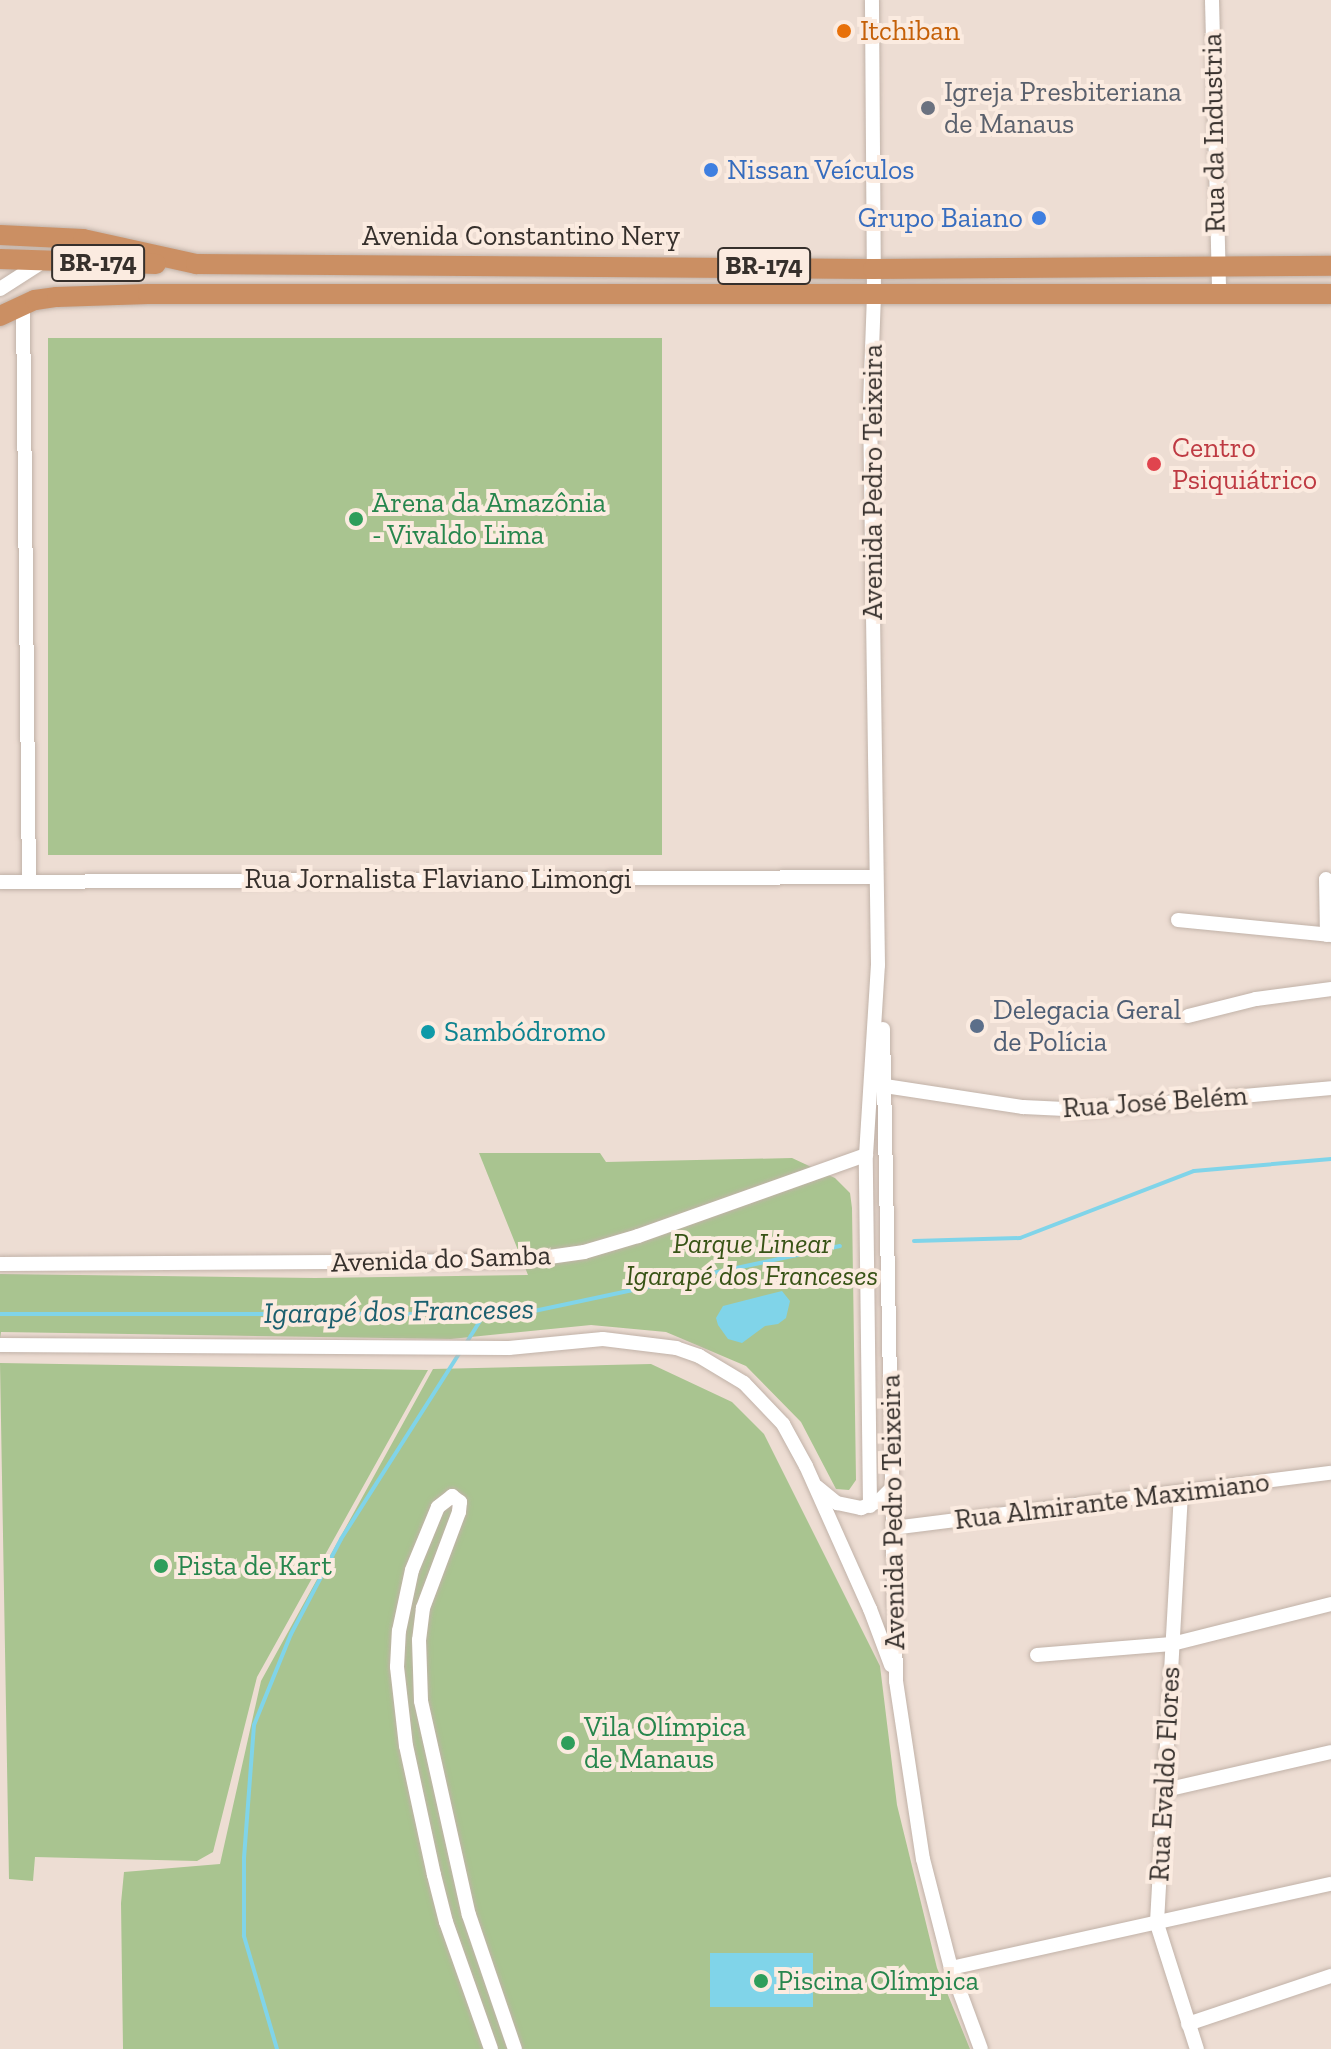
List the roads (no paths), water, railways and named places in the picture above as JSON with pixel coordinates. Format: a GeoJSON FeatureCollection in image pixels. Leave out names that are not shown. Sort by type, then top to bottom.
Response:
{"type":"FeatureCollection","features":[{"type":"Feature","properties":{"kind":"highway","name":"Avenida Constantino Nery"},"geometry":{"type":"LineString","coordinates":[[0,235],[83,239],[196,264],[873,269],[1331,266]]}},
{"type":"Feature","properties":{"kind":"highway","name":"BR-174"},"geometry":{"type":"LineString","coordinates":[[0,259],[196,264]]}},
{"type":"Feature","properties":{"kind":"highway","name":"Avenida Constantino Nery"},"geometry":{"type":"LineString","coordinates":[[0,316],[23,304],[57,297],[148,294],[1331,294]]}},
{"type":"Feature","properties":{"kind":"street","name":"Avenida Pedro Teixeira"},"geometry":{"type":"LineString","coordinates":[[870,1506],[866,1155],[878,965],[870,404],[874,294],[872,0]]}},
{"type":"Feature","properties":{"kind":"street","name":"Rua da Industria"},"geometry":{"type":"LineString","coordinates":[[1212,0],[1219,293]]}},
{"type":"Feature","properties":{"kind":"street"},"geometry":{"type":"LineString","coordinates":[[0,289],[42,262]]}},
{"type":"Feature","properties":{"kind":"street"},"geometry":{"type":"LineString","coordinates":[[23,304],[29,882]]}},
{"type":"Feature","properties":{"kind":"street","name":"Rua Jornalista Flaviano Limongi"},"geometry":{"type":"LineString","coordinates":[[0,882],[876,877]]}},
{"type":"Feature","properties":{"kind":"street"},"geometry":{"type":"LineString","coordinates":[[1178,920],[1329,935],[1326,879]]}},
{"type":"Feature","properties":{"kind":"street","name":"Avenida Pedro Teixeira"},"geometry":{"type":"LineString","coordinates":[[878,965],[882,980],[889,1200],[896,1681],[923,1859],[951,1968],[981,2049]]}},
{"type":"Feature","properties":{"kind":"street"},"geometry":{"type":"LineString","coordinates":[[1188,1016],[1256,999],[1331,989]]}},
{"type":"Feature","properties":{"kind":"street","name":"Rua José Belém"},"geometry":{"type":"LineString","coordinates":[[885,1086],[1023,1107],[1086,1110],[1331,1088]]}},
{"type":"Feature","properties":{"kind":"street","name":"Avenida do Samba"},"geometry":{"type":"LineString","coordinates":[[0,1264],[521,1261],[584,1252],[638,1236],[866,1155]]}},
{"type":"Feature","properties":{"kind":"street"},"geometry":{"type":"LineString","coordinates":[[866,1182],[876,1186],[889,1200]]}},
{"type":"Feature","properties":{"kind":"street"},"geometry":{"type":"LineString","coordinates":[[0,1345],[430,1349],[509,1348],[625,1339],[676,1348],[699,1356],[744,1383],[783,1424],[814,1484],[870,1609],[896,1681]]}},
{"type":"Feature","properties":{"kind":"street","name":"Rua Almirante Maximiano"},"geometry":{"type":"LineString","coordinates":[[893,1528],[1331,1473]]}},
{"type":"Feature","properties":{"kind":"street"},"geometry":{"type":"LineString","coordinates":[[814,1484],[837,1503],[870,1506],[892,1488]]}},
{"type":"Feature","properties":{"kind":"street","name":"Rua Evaldo Flores"},"geometry":{"type":"LineString","coordinates":[[1181,1493],[1157,1924],[1197,2049]]}},
{"type":"Feature","properties":{"kind":"street"},"geometry":{"type":"LineString","coordinates":[[491,2049],[446,1922],[424,1831],[400,1704],[397,1667],[404,1601],[423,1540],[438,1507],[448,1497],[455,1497],[460,1502],[459,1512],[423,1608],[419,1640],[421,1701],[469,1915],[515,2049]]}},
{"type":"Feature","properties":{"kind":"street"},"geometry":{"type":"LineString","coordinates":[[1037,1655],[1172,1644],[1331,1604]]}},
{"type":"Feature","properties":{"kind":"street"},"geometry":{"type":"LineString","coordinates":[[400,1704],[421,1701]]}},
{"type":"Feature","properties":{"kind":"street"},"geometry":{"type":"LineString","coordinates":[[1165,1790],[1331,1752]]}},
{"type":"Feature","properties":{"kind":"street"},"geometry":{"type":"LineString","coordinates":[[424,1831],[448,1825]]}},
{"type":"Feature","properties":{"kind":"street"},"geometry":{"type":"LineString","coordinates":[[951,1968],[1331,1884]]}},
{"type":"Feature","properties":{"kind":"street"},"geometry":{"type":"LineString","coordinates":[[1188,2024],[1331,1976]]}},
{"type":"Feature","properties":{"kind":"street"},"geometry":{"type":"LineString","coordinates":[[472,1996],[494,1988]]}},
{"type":"Feature","properties":{"kind":"water"},"geometry":{"type":"Polygon","coordinates":[[[782,1291],[790,1301],[786,1318],[778,1324],[765,1326],[742,1343],[728,1339],[718,1325],[716,1318],[723,1306],[782,1291]]]}},
{"type":"Feature","properties":{"kind":"water","name":"Piscina Olímpica"},"geometry":{"type":"Polygon","coordinates":[[[710,1953],[813,1953],[813,2007],[710,2007],[710,1953]]]}},
{"type":"Feature","properties":{"kind":"waterway","name":"Igarapé dos Franceses"},"geometry":{"type":"LineString","coordinates":[[914,1241],[1020,1238],[1194,1171],[1331,1159]]}},
{"type":"Feature","properties":{"kind":"waterway","name":"Igarapé dos Franceses"},"geometry":{"type":"LineString","coordinates":[[0,1314],[520,1314],[840,1246]]}},
{"type":"Feature","properties":{"kind":"waterway"},"geometry":{"type":"LineString","coordinates":[[465,1345],[485,1313]]}},
{"type":"Feature","properties":{"kind":"waterway"},"geometry":{"type":"LineString","coordinates":[[277,2049],[244,1936],[244,1858],[254,1725],[291,1634],[341,1539],[460,1352]]}},
{"type":"Feature","properties":{"kind":"place","name":"Itchiban"},"geometry":{"type":"Point","coordinates":[844,31]}},
{"type":"Feature","properties":{"kind":"place","name":"Igreja Presbiteriana de Manaus"},"geometry":{"type":"Point","coordinates":[928,108]}},
{"type":"Feature","properties":{"kind":"place","name":"Nissan Veículos"},"geometry":{"type":"Point","coordinates":[711,170]}},
{"type":"Feature","properties":{"kind":"place","name":"Grupo Baiano"},"geometry":{"type":"Point","coordinates":[1039,218]}},
{"type":"Feature","properties":{"kind":"place","name":"Centro Psiquiátrico"},"geometry":{"type":"Point","coordinates":[1154,464]}},
{"type":"Feature","properties":{"kind":"place","name":"Arena da Amazônia - Vivaldo Lima"},"geometry":{"type":"Point","coordinates":[356,519]}},
{"type":"Feature","properties":{"kind":"place","name":"Delegacia Geral de Polícia"},"geometry":{"type":"Point","coordinates":[977,1026]}},
{"type":"Feature","properties":{"kind":"place","name":"Sambódromo"},"geometry":{"type":"Point","coordinates":[428,1032]}},
{"type":"Feature","properties":{"kind":"place","name":"Pista de Kart"},"geometry":{"type":"Point","coordinates":[161,1566]}},
{"type":"Feature","properties":{"kind":"place","name":"Vila Olímpica de Manaus"},"geometry":{"type":"Point","coordinates":[568,1743]}},
{"type":"Feature","properties":{"kind":"place","name":"Piscina Olímpica"},"geometry":{"type":"Point","coordinates":[761,1981]}},
{"type":"Feature","properties":{"kind":"park label","name":"Parque Linear Igarapé dos Franceses"},"geometry":{"type":"Point","coordinates":[752,1260]}}]}
